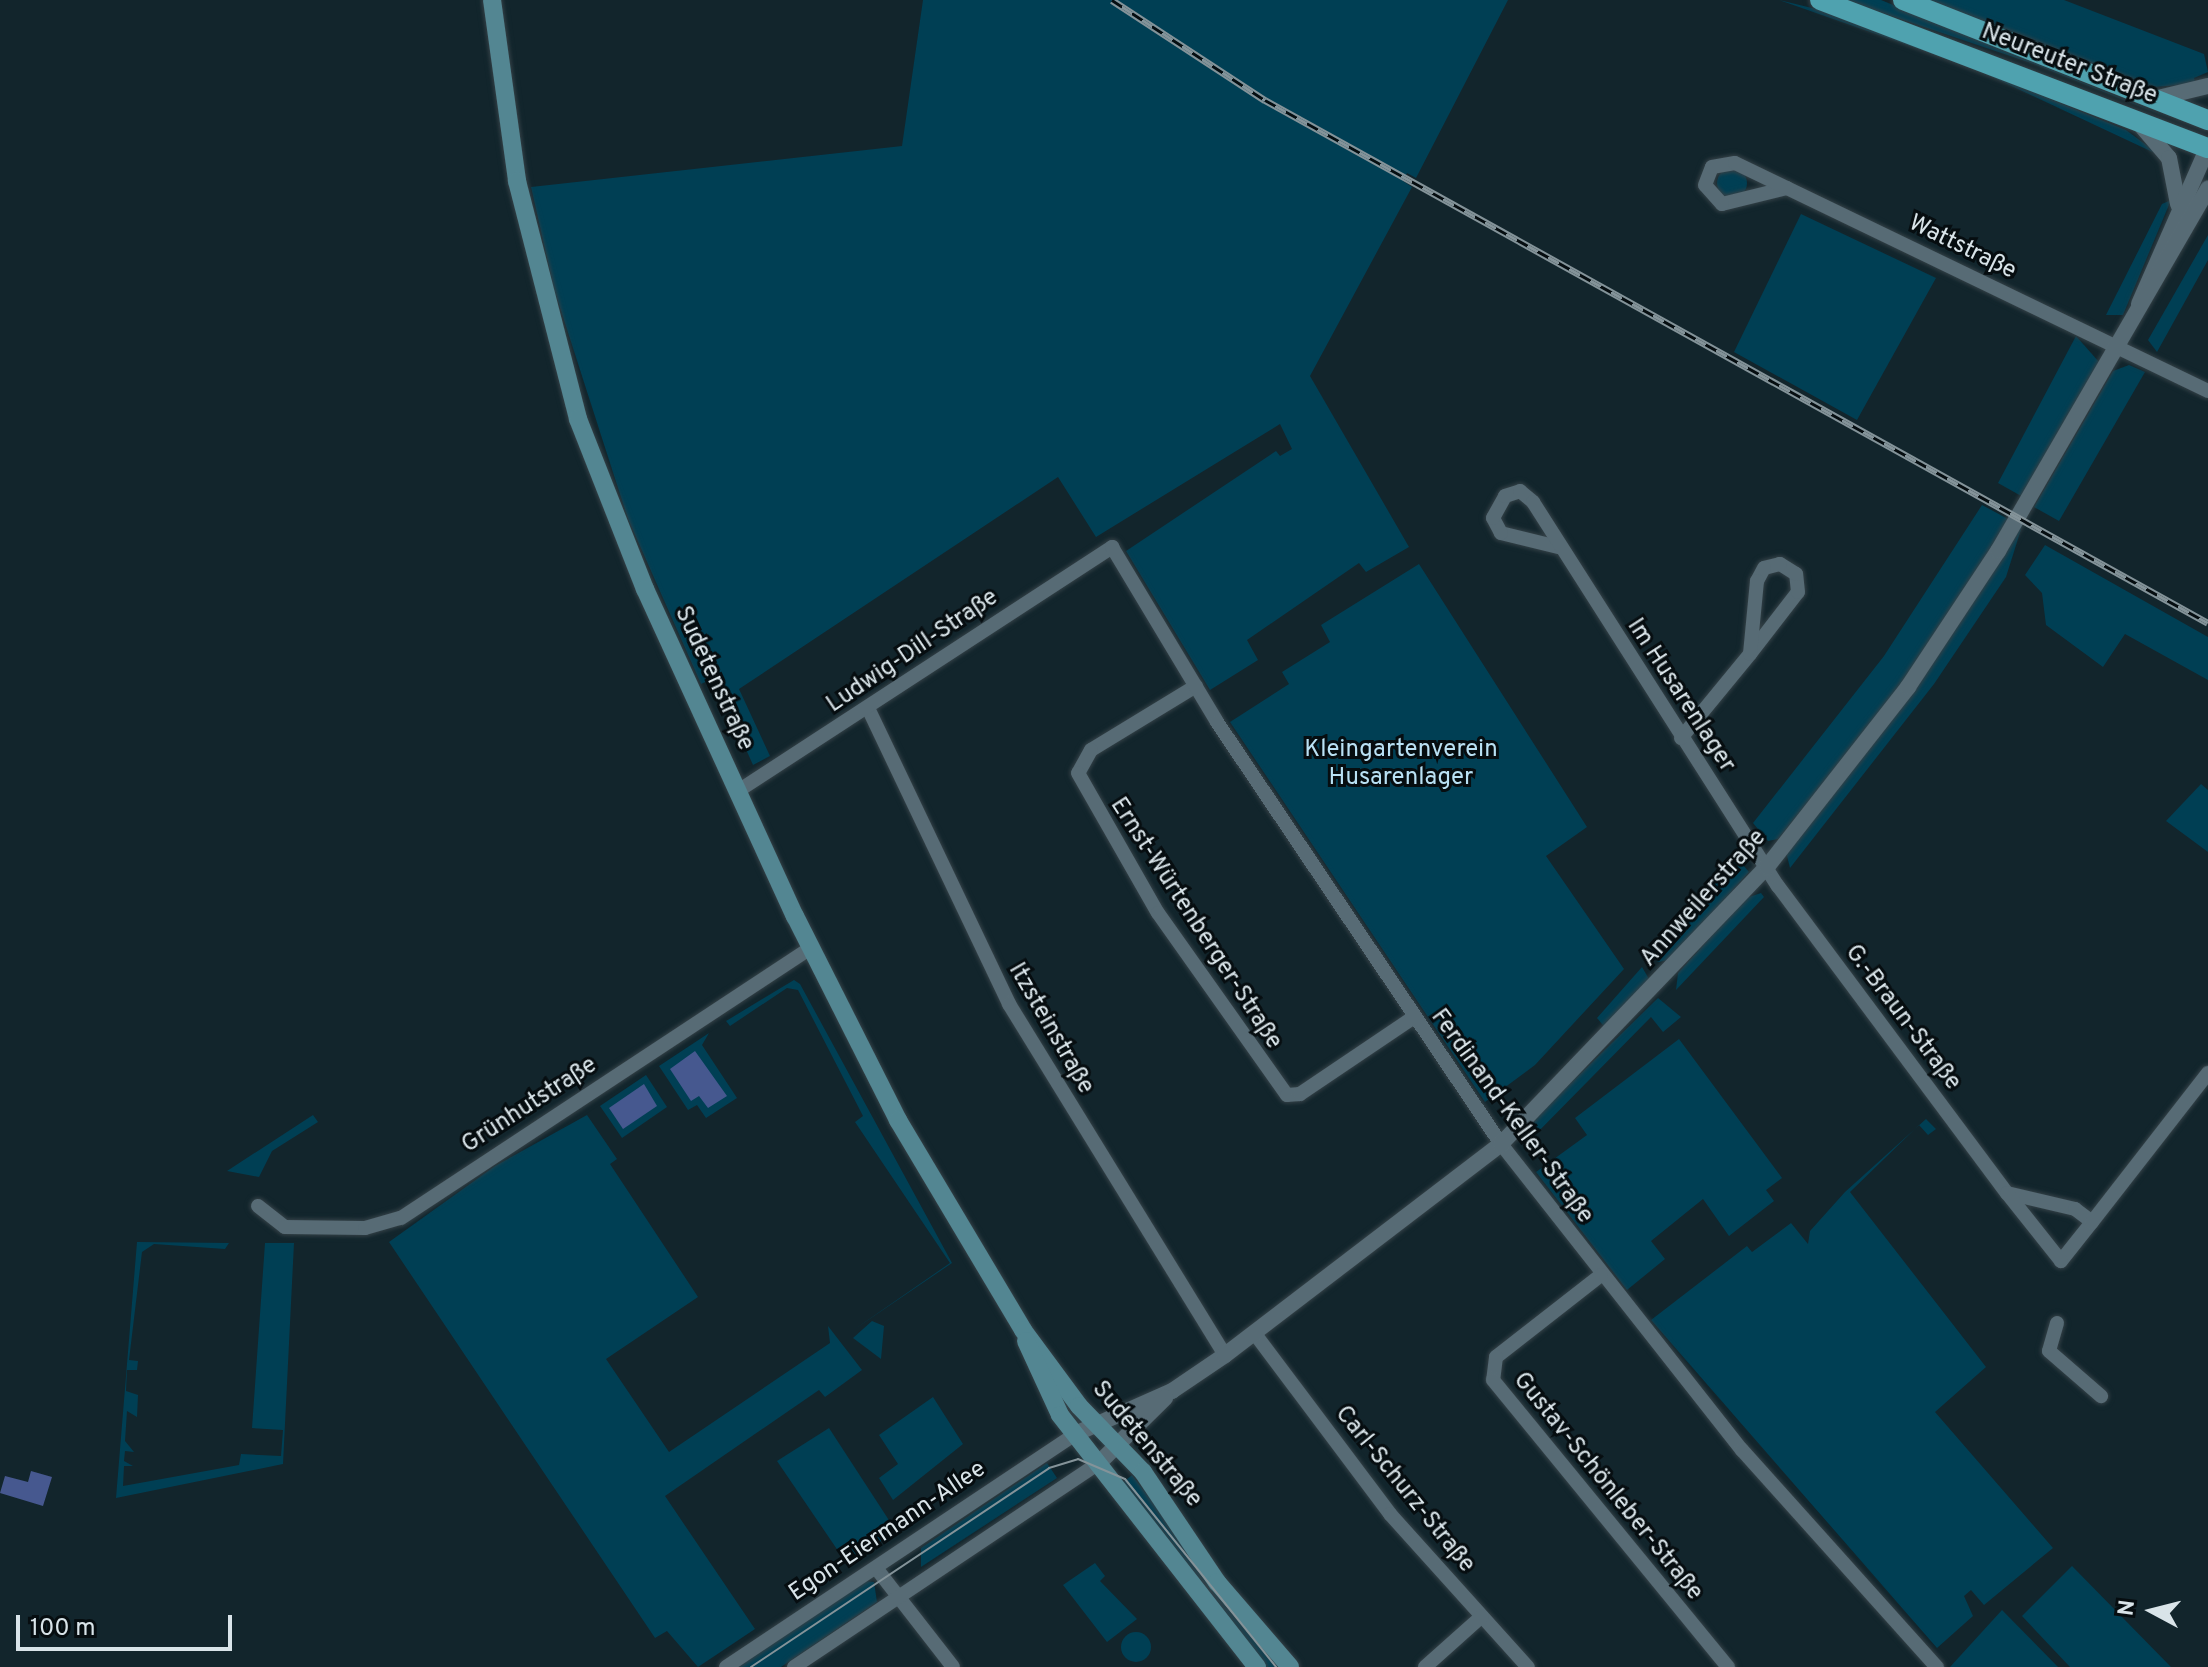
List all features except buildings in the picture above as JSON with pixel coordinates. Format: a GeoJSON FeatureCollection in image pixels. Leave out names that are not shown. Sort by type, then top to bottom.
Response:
{"type":"FeatureCollection","features":[{"type":"Feature","properties":{"kind":"main road","name":"Sudetenstraße"},"geometry":{"type":"LineString","coordinates":[[492,0],[517,181],[578,419],[645,589],[811,948],[898,1120],[1023,1330],[1097,1426],[1119,1447],[1186,1530],[1217,1582],[1290,1667]]}},
{"type":"Feature","properties":{"kind":"main road","name":"Neureuter Straße"},"geometry":{"type":"LineString","coordinates":[[1820,0],[2208,148]]}},
{"type":"Feature","properties":{"kind":"main road","name":"Neureuter Straße"},"geometry":{"type":"LineString","coordinates":[[1903,0],[2208,120]]}},
{"type":"Feature","properties":{"kind":"main road","name":"Sudetenstraße"},"geometry":{"type":"LineString","coordinates":[[1023,1330],[1045,1389],[1075,1434],[1257,1667]]}},
{"type":"Feature","properties":{"kind":"street"},"geometry":{"type":"LineString","coordinates":[[2158,98],[2208,86]]}},
{"type":"Feature","properties":{"kind":"street"},"geometry":{"type":"LineString","coordinates":[[2135,119],[2169,158],[2178,205]]}},
{"type":"Feature","properties":{"kind":"street","name":"Annweilerstraße"},"geometry":{"type":"LineString","coordinates":[[2136,318],[2178,205],[2208,148]]}},
{"type":"Feature","properties":{"kind":"street","name":"Wattstraße"},"geometry":{"type":"LineString","coordinates":[[1787,188],[1722,204],[1705,185],[1712,167],[1727,161],[1787,188],[2208,391]]}},
{"type":"Feature","properties":{"kind":"street","name":"Annweilerstraße"},"geometry":{"type":"LineString","coordinates":[[1075,1434],[1172,1391],[1225,1355],[1501,1144],[1767,867],[1908,687],[2119,347],[2203,207],[2208,189]]}},
{"type":"Feature","properties":{"kind":"street","name":"Im Husarenlager"},"geometry":{"type":"LineString","coordinates":[[1558,547],[1501,533],[1493,518],[1505,496],[1526,494],[1767,867]]}},
{"type":"Feature","properties":{"kind":"street","name":"Ludwig-Dill-Straße"},"geometry":{"type":"LineString","coordinates":[[738,791],[1112,547]]}},
{"type":"Feature","properties":{"kind":"street","name":"Ferdinand-Keller-Straße"},"geometry":{"type":"LineString","coordinates":[[1112,547],[1196,686],[1411,1019],[1501,1144],[1601,1275],[1751,1459],[1937,1667]]}},
{"type":"Feature","properties":{"kind":"street"},"geometry":{"type":"LineString","coordinates":[[1681,738],[1750,654],[1798,592],[1796,574],[1780,564],[1764,568],[1757,581],[1750,654]]}},
{"type":"Feature","properties":{"kind":"street","name":"Ernst-Würtenberger-Straße"},"geometry":{"type":"LineString","coordinates":[[1196,686],[1091,750],[1078,773],[1158,913],[1287,1095],[1300,1094],[1411,1019]]}},
{"type":"Feature","properties":{"kind":"street","name":"Itzsteinstraße"},"geometry":{"type":"LineString","coordinates":[[868,708],[1004,995],[1225,1355]]}},
{"type":"Feature","properties":{"kind":"street","name":"G.-Braun-Straße"},"geometry":{"type":"LineString","coordinates":[[1767,867],[2007,1193],[2061,1261],[2208,1073]]}},
{"type":"Feature","properties":{"kind":"street","name":"Grünhutstraße"},"geometry":{"type":"LineString","coordinates":[[258,1206],[285,1227],[365,1228],[401,1218],[811,948]]}},
{"type":"Feature","properties":{"kind":"street"},"geometry":{"type":"LineString","coordinates":[[2007,1193],[2075,1209],[2092,1222]]}},
{"type":"Feature","properties":{"kind":"street","name":"Gustav-Schönleber-Straße"},"geometry":{"type":"LineString","coordinates":[[1601,1275],[1496,1357],[1493,1380],[1728,1667]]}},
{"type":"Feature","properties":{"kind":"street"},"geometry":{"type":"LineString","coordinates":[[2057,1323],[2049,1351],[2101,1396]]}},
{"type":"Feature","properties":{"kind":"street","name":"Carl-Schurz-Straße"},"geometry":{"type":"LineString","coordinates":[[1255,1334],[1390,1514],[1528,1667]]}},
{"type":"Feature","properties":{"kind":"street","name":"Annweilerstraße"},"geometry":{"type":"LineString","coordinates":[[1099,1463],[1119,1447],[1172,1391]]}},
{"type":"Feature","properties":{"kind":"street","name":"Egon-Eiermann-Allee"},"geometry":{"type":"LineString","coordinates":[[726,1667],[1075,1434]]}},
{"type":"Feature","properties":{"kind":"street"},"geometry":{"type":"LineString","coordinates":[[794,1667],[1099,1463]]}},
{"type":"Feature","properties":{"kind":"street"},"geometry":{"type":"LineString","coordinates":[[876,1568],[953,1667]]}},
{"type":"Feature","properties":{"kind":"street"},"geometry":{"type":"LineString","coordinates":[[1425,1667],[1482,1616]]}},
{"type":"Feature","properties":{"kind":"green space"},"geometry":{"type":"Polygon","coordinates":[[[923,0],[1508,0],[1416,178],[1407,173],[1403,181],[1412,187],[1310,376],[1409,547],[1366,572],[1359,563],[1247,640],[1258,660],[1210,690],[1126,551],[1276,451],[1280,456],[1292,449],[1280,424],[1096,537],[1058,477],[739,689],[770,756],[753,765],[714,678],[701,684],[628,519],[554,289],[531,187],[902,146],[923,0]]]}},
{"type":"Feature","properties":{"kind":"green space"},"geometry":{"type":"Polygon","coordinates":[[[1779,0],[1845,16],[2126,130],[2161,156],[1973,68],[1779,0]]]}},
{"type":"Feature","properties":{"kind":"green space"},"geometry":{"type":"Polygon","coordinates":[[[1844,0],[1881,0],[2184,124],[2034,64],[1844,0]]]}},
{"type":"Feature","properties":{"kind":"green space"},"geometry":{"type":"Polygon","coordinates":[[[1926,0],[2064,0],[2204,54],[2208,72],[2194,78],[2196,84],[2153,87],[1926,0]]]}},
{"type":"Feature","properties":{"kind":"green space"},"geometry":{"type":"Polygon","coordinates":[[[1732,168],[1743,172],[1747,183],[1743,194],[1732,198],[1721,194],[1717,183],[1721,172],[1732,168]]]}},
{"type":"Feature","properties":{"kind":"green space"},"geometry":{"type":"Polygon","coordinates":[[[2171,200],[2123,315],[2106,315],[2162,204],[2171,200]]]}},
{"type":"Feature","properties":{"kind":"green space"},"geometry":{"type":"Polygon","coordinates":[[[1801,214],[1936,278],[1857,420],[1734,352],[1801,214]]]}},
{"type":"Feature","properties":{"kind":"green space"},"geometry":{"type":"Polygon","coordinates":[[[2208,235],[2208,260],[2157,352],[2148,340],[2208,235]]]}},
{"type":"Feature","properties":{"kind":"green space"},"geometry":{"type":"Polygon","coordinates":[[[2076,336],[2099,362],[2023,497],[1998,483],[2076,336]]]}},
{"type":"Feature","properties":{"kind":"green space"},"geometry":{"type":"Polygon","coordinates":[[[2129,365],[2145,372],[2059,521],[2034,507],[2113,371],[2129,365]]]}},
{"type":"Feature","properties":{"kind":"green space"},"geometry":{"type":"Polygon","coordinates":[[[1982,505],[2008,519],[1969,584],[1897,691],[1778,839],[1768,841],[1753,823],[1884,656],[1982,505]]]}},
{"type":"Feature","properties":{"kind":"green space"},"geometry":{"type":"Polygon","coordinates":[[[2023,523],[2006,577],[1934,684],[1790,868],[1786,852],[2023,523]]]}},
{"type":"Feature","properties":{"kind":"green space"},"geometry":{"type":"Polygon","coordinates":[[[2045,545],[2208,637],[2208,680],[2125,634],[2103,667],[2046,625],[2042,593],[2025,575],[2045,545]]]}},
{"type":"Feature","properties":{"kind":"green space","name":"Kleingartenverein Husarenlager"},"geometry":{"type":"Polygon","coordinates":[[[1419,564],[1587,827],[1546,856],[1624,969],[1535,1065],[1485,1102],[1230,722],[1289,684],[1282,672],[1330,642],[1321,625],[1419,564]]]}},
{"type":"Feature","properties":{"kind":"green space"},"geometry":{"type":"Polygon","coordinates":[[[2201,784],[2208,790],[2208,852],[2166,821],[2201,784]]]}},
{"type":"Feature","properties":{"kind":"green space"},"geometry":{"type":"Polygon","coordinates":[[[1737,858],[1749,872],[1670,960],[1658,962],[1652,954],[1737,858]]]}},
{"type":"Feature","properties":{"kind":"green space"},"geometry":{"type":"Polygon","coordinates":[[[1761,893],[1764,897],[1676,990],[1678,973],[1746,898],[1761,893]]]}},
{"type":"Feature","properties":{"kind":"green space"},"geometry":{"type":"Polygon","coordinates":[[[1642,967],[1649,979],[1607,1030],[1597,1018],[1642,967]]]}},
{"type":"Feature","properties":{"kind":"green space"},"geometry":{"type":"Polygon","coordinates":[[[794,980],[800,984],[952,1263],[852,1331],[950,1263],[855,1122],[863,1116],[798,990],[787,988],[730,1026],[726,1021],[794,980]]]}},
{"type":"Feature","properties":{"kind":"green space"},"geometry":{"type":"Polygon","coordinates":[[[1658,998],[1681,1017],[1663,1032],[1651,1017],[1532,1138],[1533,1120],[1658,998]]]}},
{"type":"Feature","properties":{"kind":"green space"},"geometry":{"type":"Polygon","coordinates":[[[709,1033],[702,1045],[737,1098],[706,1118],[697,1105],[688,1110],[659,1066],[709,1033]]]}},
{"type":"Feature","properties":{"kind":"green space"},"geometry":{"type":"Polygon","coordinates":[[[1679,1039],[1782,1178],[1766,1190],[1774,1201],[1729,1236],[1703,1199],[1651,1241],[1665,1259],[1627,1290],[1536,1172],[1587,1135],[1575,1118],[1679,1039]]]}},
{"type":"Feature","properties":{"kind":"green space"},"geometry":{"type":"Polygon","coordinates":[[[646,1075],[667,1107],[622,1138],[600,1106],[646,1075]]]}},
{"type":"Feature","properties":{"kind":"green space"},"geometry":{"type":"Polygon","coordinates":[[[313,1115],[318,1122],[272,1151],[259,1177],[227,1171],[313,1115]]]}},
{"type":"Feature","properties":{"kind":"green space"},"geometry":{"type":"Polygon","coordinates":[[[587,1115],[617,1159],[610,1164],[698,1297],[606,1359],[669,1452],[830,1343],[828,1326],[862,1370],[825,1397],[819,1390],[665,1496],[755,1629],[698,1667],[667,1631],[655,1638],[389,1242],[495,1166],[587,1115]]]}},
{"type":"Feature","properties":{"kind":"green space"},"geometry":{"type":"Polygon","coordinates":[[[1926,1119],[1936,1129],[1928,1135],[1919,1125],[1926,1119]]]}},
{"type":"Feature","properties":{"kind":"green space"},"geometry":{"type":"Polygon","coordinates":[[[1915,1129],[1850,1192],[1986,1367],[1935,1412],[2053,1548],[1984,1605],[1971,1590],[1964,1596],[1973,1616],[1937,1648],[1651,1320],[1747,1246],[1752,1252],[1791,1223],[1808,1244],[1810,1231],[1845,1192],[1915,1129]]]}},
{"type":"Feature","properties":{"kind":"green space"},"geometry":{"type":"Polygon","coordinates":[[[137,1242],[229,1243],[225,1249],[154,1244],[142,1252],[129,1360],[138,1361],[137,1370],[127,1370],[126,1391],[138,1395],[137,1417],[127,1411],[125,1441],[134,1452],[125,1451],[124,1461],[133,1466],[124,1466],[123,1486],[239,1465],[241,1454],[281,1456],[283,1430],[252,1428],[265,1243],[294,1243],[283,1464],[116,1498],[137,1242]]]}},
{"type":"Feature","properties":{"kind":"green space"},"geometry":{"type":"Polygon","coordinates":[[[872,1321],[884,1326],[881,1359],[853,1338],[872,1321]]]}},
{"type":"Feature","properties":{"kind":"green space"},"geometry":{"type":"Polygon","coordinates":[[[933,1397],[963,1444],[893,1500],[879,1478],[898,1464],[879,1435],[933,1397]]]}},
{"type":"Feature","properties":{"kind":"green space"},"geometry":{"type":"Polygon","coordinates":[[[829,1428],[896,1531],[847,1564],[777,1461],[829,1428]]]}},
{"type":"Feature","properties":{"kind":"green space"},"geometry":{"type":"Polygon","coordinates":[[[1047,1463],[1057,1478],[921,1567],[921,1548],[1047,1463]]]}},
{"type":"Feature","properties":{"kind":"green space"},"geometry":{"type":"Polygon","coordinates":[[[1132,1475],[1281,1667],[1262,1667],[1119,1486],[1132,1475]]]}},
{"type":"Feature","properties":{"kind":"green space"},"geometry":{"type":"Polygon","coordinates":[[[1095,1563],[1105,1576],[1100,1581],[1137,1619],[1107,1642],[1063,1585],[1095,1563]]]}},
{"type":"Feature","properties":{"kind":"green space"},"geometry":{"type":"Polygon","coordinates":[[[2072,1566],[2171,1667],[2070,1667],[2022,1616],[2072,1566]]]}},
{"type":"Feature","properties":{"kind":"green space"},"geometry":{"type":"Polygon","coordinates":[[[865,1581],[874,1582],[877,1602],[781,1667],[735,1667],[865,1581]]]}},
{"type":"Feature","properties":{"kind":"green space"},"geometry":{"type":"Polygon","coordinates":[[[2002,1610],[2058,1667],[1950,1667],[2002,1610]]]}},
{"type":"Feature","properties":{"kind":"green space"},"geometry":{"type":"Polygon","coordinates":[[[1136,1632],[1147,1636],[1151,1647],[1147,1658],[1136,1662],[1125,1658],[1121,1647],[1125,1636],[1136,1632]]]}},
{"type":"Feature","properties":{"kind":"water"},"geometry":{"type":"Polygon","coordinates":[[[695,1051],[727,1096],[708,1108],[699,1096],[691,1101],[670,1069],[695,1051]]]}},
{"type":"Feature","properties":{"kind":"water"},"geometry":{"type":"Polygon","coordinates":[[[644,1084],[657,1106],[623,1129],[609,1108],[644,1084]]]}},
{"type":"Feature","properties":{"kind":"water"},"geometry":{"type":"Polygon","coordinates":[[[31,1471],[52,1477],[43,1506],[0,1493],[5,1476],[28,1482],[31,1471]]]}},
{"type":"Feature","properties":{"kind":"tram line"},"geometry":{"type":"LineString","coordinates":[[751,1667],[1049,1468],[1078,1459],[1125,1479],[1276,1667]]}},
{"type":"Feature","properties":{"kind":"railway"},"geometry":{"type":"LineString","coordinates":[[1112,0],[1265,100],[2208,623]]}}]}
